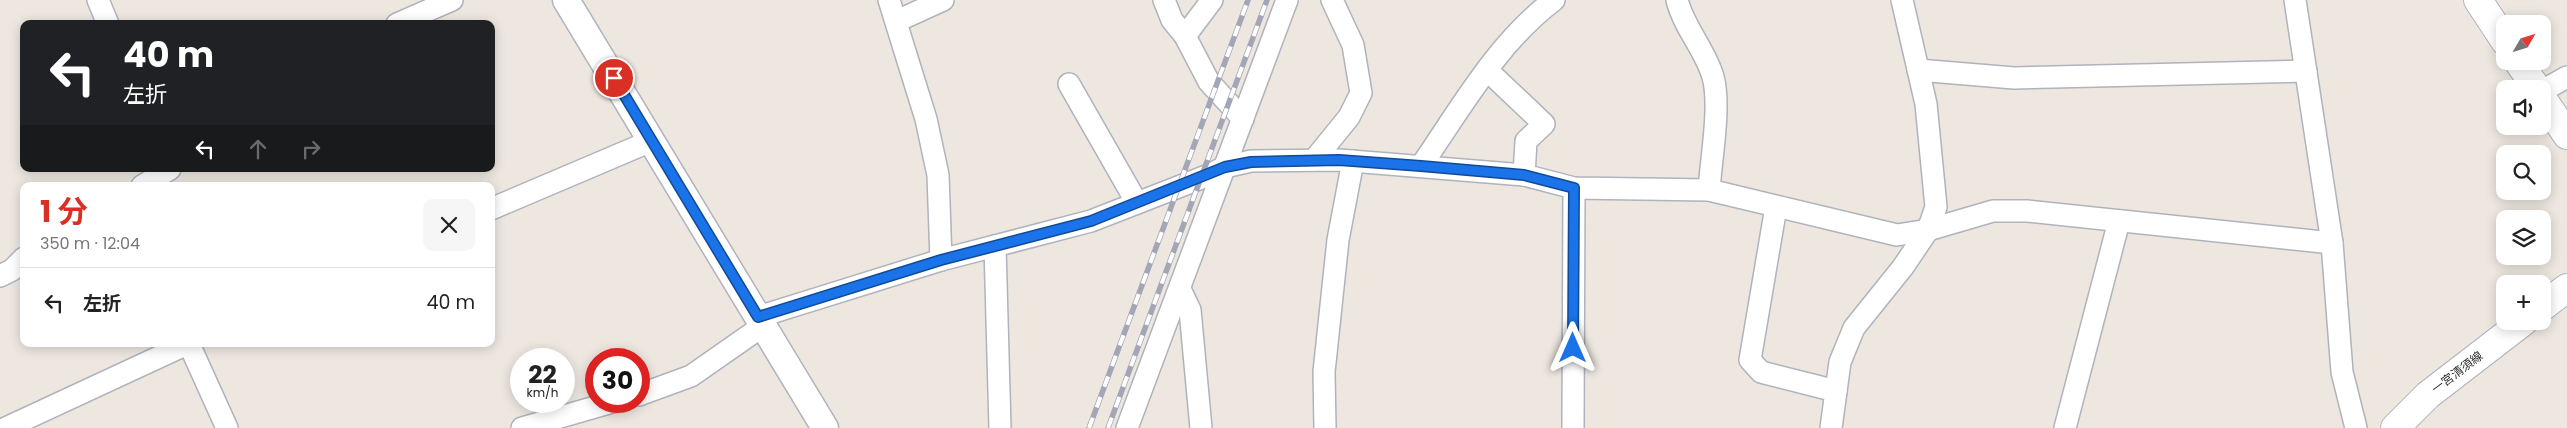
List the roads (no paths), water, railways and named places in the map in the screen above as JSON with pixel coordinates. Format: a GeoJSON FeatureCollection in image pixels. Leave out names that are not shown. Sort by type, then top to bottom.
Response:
{"type":"FeatureCollection","features":[{"type":"Feature","properties":{"kind":"main road"},"geometry":{"type":"LineString","coordinates":[[2478,0],[2496,27]]}},
{"type":"Feature","properties":{"kind":"main road"},"geometry":{"type":"LineString","coordinates":[[2551,111],[2567,135]]}},
{"type":"Feature","properties":{"kind":"main road"},"geometry":{"type":"LineString","coordinates":[[2551,300],[2567,288]]}},
{"type":"Feature","properties":{"kind":"main road","name":"一宮清須線"},"geometry":{"type":"LineString","coordinates":[[2395,428],[2428,395],[2512,330]]}},
{"type":"Feature","properties":{"kind":"street"},"geometry":{"type":"LineString","coordinates":[[98,0],[106,20]]}},
{"type":"Feature","properties":{"kind":"street"},"geometry":{"type":"LineString","coordinates":[[406,20],[452,0]]}},
{"type":"Feature","properties":{"kind":"street"},"geometry":{"type":"LineString","coordinates":[[566,0],[825,428]]}},
{"type":"Feature","properties":{"kind":"street"},"geometry":{"type":"LineString","coordinates":[[889,0],[926,118],[938,175],[941,260]]}},
{"type":"Feature","properties":{"kind":"street"},"geometry":{"type":"LineString","coordinates":[[897,21],[943,0]]}},
{"type":"Feature","properties":{"kind":"street"},"geometry":{"type":"LineString","coordinates":[[1164,0],[1172,20],[1185,36],[1209,82],[1243,119]]}},
{"type":"Feature","properties":{"kind":"street"},"geometry":{"type":"LineString","coordinates":[[1185,36],[1212,0]]}},
{"type":"Feature","properties":{"kind":"street"},"geometry":{"type":"LineString","coordinates":[[1127,428],[1287,0]]}},
{"type":"Feature","properties":{"kind":"street"},"geometry":{"type":"LineString","coordinates":[[1314,160],[1350,117],[1361,93],[1353,45],[1332,0]]}},
{"type":"Feature","properties":{"kind":"street"},"geometry":{"type":"LineString","coordinates":[[1421,166],[1498,55],[1536,13],[1554,0]]}},
{"type":"Feature","properties":{"kind":"street"},"geometry":{"type":"LineString","coordinates":[[1677,0],[1688,29],[1713,76],[1716,95],[1709,190]]}},
{"type":"Feature","properties":{"kind":"street"},"geometry":{"type":"LineString","coordinates":[[1831,428],[1840,362],[1854,328],[1902,267],[1928,230],[1936,207],[1926,104],[1902,0]]}},
{"type":"Feature","properties":{"kind":"street"},"geometry":{"type":"LineString","coordinates":[[2295,0],[2332,243],[2342,372],[2356,428]]}},
{"type":"Feature","properties":{"kind":"street"},"geometry":{"type":"LineString","coordinates":[[1487,70],[1544,124],[1526,141],[1524,175]]}},
{"type":"Feature","properties":{"kind":"street"},"geometry":{"type":"LineString","coordinates":[[1918,70],[2014,78],[2306,71]]}},
{"type":"Feature","properties":{"kind":"street"},"geometry":{"type":"LineString","coordinates":[[2551,86],[2567,77]]}},
{"type":"Feature","properties":{"kind":"street"},"geometry":{"type":"LineString","coordinates":[[1069,84],[1137,202]]}},
{"type":"Feature","properties":{"kind":"street"},"geometry":{"type":"LineString","coordinates":[[495,207],[651,141]]}},
{"type":"Feature","properties":{"kind":"street"},"geometry":{"type":"LineString","coordinates":[[1325,428],[1324,372],[1338,240],[1353,161]]}},
{"type":"Feature","properties":{"kind":"street"},"geometry":{"type":"LineString","coordinates":[[650,391],[692,376],[761,321],[941,260],[1091,221],[1225,167],[1251,162],[1353,161],[1524,175],[1574,188],[1709,190],[1897,234],[1928,230],[1993,211],[2027,210],[2332,243]]}},
{"type":"Feature","properties":{"kind":"street"},"geometry":{"type":"LineString","coordinates":[[149,182],[165,172]]}},
{"type":"Feature","properties":{"kind":"street"},"geometry":{"type":"LineString","coordinates":[[1573,428],[1574,188]]}},
{"type":"Feature","properties":{"kind":"street"},"geometry":{"type":"LineString","coordinates":[[1776,207],[1750,360],[1761,372],[1836,391]]}},
{"type":"Feature","properties":{"kind":"street"},"geometry":{"type":"LineString","coordinates":[[2065,428],[2119,221]]}},
{"type":"Feature","properties":{"kind":"street"},"geometry":{"type":"LineString","coordinates":[[995,246],[1000,428]]}},
{"type":"Feature","properties":{"kind":"street"},"geometry":{"type":"LineString","coordinates":[[0,276],[12,270],[20,262]]}},
{"type":"Feature","properties":{"kind":"street"},"geometry":{"type":"LineString","coordinates":[[1180,289],[1190,310],[1200,428]]}},
{"type":"Feature","properties":{"kind":"street"},"geometry":{"type":"LineString","coordinates":[[6,428],[182,347]]}},
{"type":"Feature","properties":{"kind":"street"},"geometry":{"type":"LineString","coordinates":[[189,347],[227,428]]}},
{"type":"Feature","properties":{"kind":"street"},"geometry":{"type":"LineString","coordinates":[[522,428],[585,410]]}},
{"type":"Feature","properties":{"kind":"railway"},"geometry":{"type":"LineString","coordinates":[[1089,428],[1248,0]]}},
{"type":"Feature","properties":{"kind":"railway"},"geometry":{"type":"LineString","coordinates":[[1108,428],[1267,0]]}}]}
